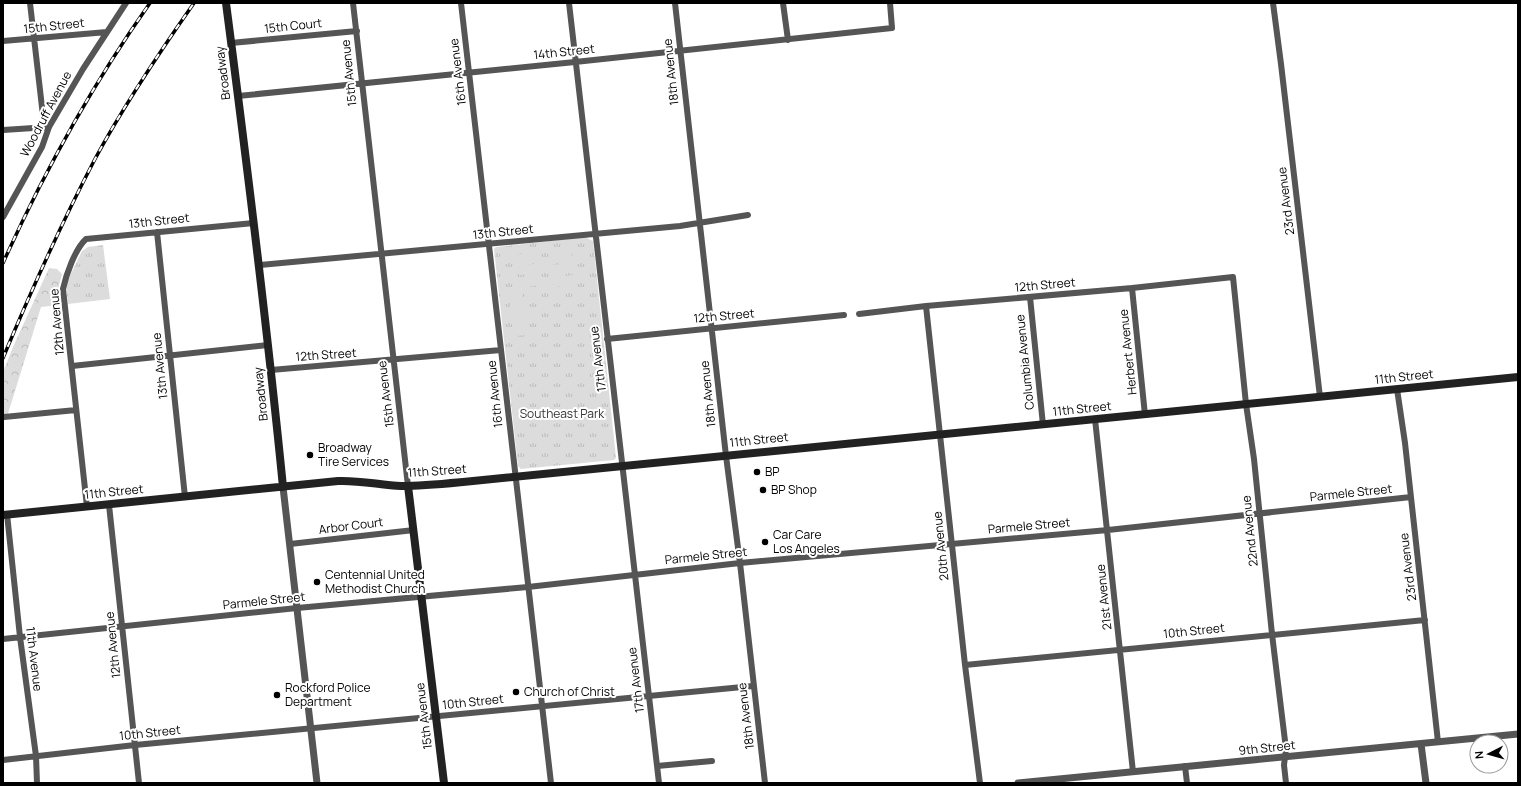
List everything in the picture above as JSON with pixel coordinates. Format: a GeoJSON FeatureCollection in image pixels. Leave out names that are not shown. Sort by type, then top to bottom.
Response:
{"type":"FeatureCollection","features":[{"type":"Feature","properties":{"kind":"main road","name":"Broadway"},"geometry":{"type":"LineString","coordinates":[[226,3],[260,266],[283,487]]}},
{"type":"Feature","properties":{"kind":"main road","name":"11th Street"},"geometry":{"type":"LineString","coordinates":[[5,514],[350,481],[408,486],[428,485],[1518,377]]}},
{"type":"Feature","properties":{"kind":"main road","name":"15th Avenue"},"geometry":{"type":"LineString","coordinates":[[408,486],[444,783]]}},
{"type":"Feature","properties":{"kind":"street"},"geometry":{"type":"LineString","coordinates":[[3,130],[49,127],[43,116],[30,3]]}},
{"type":"Feature","properties":{"kind":"street","name":"Woodruff Avenue"},"geometry":{"type":"LineString","coordinates":[[3,217],[42,147],[49,127],[83,69],[126,3]]}},
{"type":"Feature","properties":{"kind":"street","name":"15th Avenue"},"geometry":{"type":"LineString","coordinates":[[353,3],[408,486]]}},
{"type":"Feature","properties":{"kind":"street","name":"16th Avenue"},"geometry":{"type":"LineString","coordinates":[[461,3],[551,783]]}},
{"type":"Feature","properties":{"kind":"street","name":"17th Avenue"},"geometry":{"type":"LineString","coordinates":[[569,3],[659,783]]}},
{"type":"Feature","properties":{"kind":"street","name":"18th Avenue"},"geometry":{"type":"LineString","coordinates":[[674,3],[765,783]]}},
{"type":"Feature","properties":{"kind":"street"},"geometry":{"type":"LineString","coordinates":[[783,3],[788,40]]}},
{"type":"Feature","properties":{"kind":"street","name":"14th Street"},"geometry":{"type":"LineString","coordinates":[[238,96],[627,56],[680,52],[892,28],[890,3]]}},
{"type":"Feature","properties":{"kind":"street","name":"23rd Avenue"},"geometry":{"type":"LineString","coordinates":[[1273,3],[1282,64],[1320,397]]}},
{"type":"Feature","properties":{"kind":"street","name":"15th Court"},"geometry":{"type":"LineString","coordinates":[[231,43],[356,31]]}},
{"type":"Feature","properties":{"kind":"street","name":"15th Street"},"geometry":{"type":"LineString","coordinates":[[3,42],[107,32]]}},
{"type":"Feature","properties":{"kind":"street","name":"13th Street"},"geometry":{"type":"LineString","coordinates":[[260,266],[700,224],[748,215]]}},
{"type":"Feature","properties":{"kind":"street","name":"13th Street"},"geometry":{"type":"LineString","coordinates":[[75,256],[86,239],[254,223]]}},
{"type":"Feature","properties":{"kind":"street","name":"13th Avenue"},"geometry":{"type":"LineString","coordinates":[[157,232],[185,497]]}},
{"type":"Feature","properties":{"kind":"street","name":"12th Avenue"},"geometry":{"type":"LineString","coordinates":[[75,256],[64,281],[63,289],[87,507]]}},
{"type":"Feature","properties":{"kind":"street","name":"12th Street"},"geometry":{"type":"LineString","coordinates":[[858,314],[926,306],[1132,288],[1233,277]]}},
{"type":"Feature","properties":{"kind":"street","name":"22nd Avenue"},"geometry":{"type":"LineString","coordinates":[[1233,277],[1246,404],[1254,459],[1272,634],[1286,749],[1284,765],[1286,783]]}},
{"type":"Feature","properties":{"kind":"street","name":"Herbert Avenue"},"geometry":{"type":"LineString","coordinates":[[1132,288],[1145,414]]}},
{"type":"Feature","properties":{"kind":"street","name":"Columbia Avenue"},"geometry":{"type":"LineString","coordinates":[[1030,297],[1043,425]]}},
{"type":"Feature","properties":{"kind":"street","name":"20th Avenue"},"geometry":{"type":"LineString","coordinates":[[926,306],[965,665],[980,783]]}},
{"type":"Feature","properties":{"kind":"street","name":"12th Street"},"geometry":{"type":"LineString","coordinates":[[607,339],[844,315]]}},
{"type":"Feature","properties":{"kind":"street"},"geometry":{"type":"LineString","coordinates":[[72,366],[268,345]]}},
{"type":"Feature","properties":{"kind":"street","name":"12th Street"},"geometry":{"type":"LineString","coordinates":[[271,370],[394,361],[501,350]]}},
{"type":"Feature","properties":{"kind":"street","name":"23rd Avenue"},"geometry":{"type":"LineString","coordinates":[[1397,389],[1411,497],[1438,742]]}},
{"type":"Feature","properties":{"kind":"street"},"geometry":{"type":"LineString","coordinates":[[4,417],[76,410]]}},
{"type":"Feature","properties":{"kind":"street","name":"21st Avenue"},"geometry":{"type":"LineString","coordinates":[[1095,419],[1133,772]]}},
{"type":"Feature","properties":{"kind":"street","name":"Broadway"},"geometry":{"type":"LineString","coordinates":[[283,487],[317,783]]}},
{"type":"Feature","properties":{"kind":"street","name":"Parmele Street"},"geometry":{"type":"LineString","coordinates":[[3,638],[297,608],[528,587],[740,563],[1108,530],[1411,497]]}},
{"type":"Feature","properties":{"kind":"street","name":"12th Avenue"},"geometry":{"type":"LineString","coordinates":[[109,505],[139,783]]}},
{"type":"Feature","properties":{"kind":"street","name":"11th Avenue"},"geometry":{"type":"LineString","coordinates":[[5,514],[36,756],[37,783]]}},
{"type":"Feature","properties":{"kind":"street","name":"Arbor Court"},"geometry":{"type":"LineString","coordinates":[[290,544],[414,530]]}},
{"type":"Feature","properties":{"kind":"street","name":"10th Street"},"geometry":{"type":"LineString","coordinates":[[965,665],[1425,620]]}},
{"type":"Feature","properties":{"kind":"street","name":"10th Street"},"geometry":{"type":"LineString","coordinates":[[3,760],[135,745],[753,686]]}},
{"type":"Feature","properties":{"kind":"street","name":"9th Street"},"geometry":{"type":"LineString","coordinates":[[1018,783],[1084,780],[1133,772],[1186,766],[1518,734]]}},
{"type":"Feature","properties":{"kind":"street"},"geometry":{"type":"LineString","coordinates":[[1421,744],[1426,783]]}},
{"type":"Feature","properties":{"kind":"street"},"geometry":{"type":"LineString","coordinates":[[657,766],[712,761]]}},
{"type":"Feature","properties":{"kind":"street"},"geometry":{"type":"LineString","coordinates":[[1186,766],[1187,783]]}},
{"type":"Feature","properties":{"kind":"green space","name":"Southeast Park"},"geometry":{"type":"Polygon","coordinates":[[[585,237],[593,241],[616,458],[614,460],[521,469],[518,466],[494,249],[496,247],[585,237]]]}},
{"type":"Feature","properties":{"kind":"green space"},"geometry":{"type":"Polygon","coordinates":[[[103,245],[110,299],[68,304],[66,284],[82,251],[88,247],[103,245]]]}},
{"type":"Feature","properties":{"kind":"green space"},"geometry":{"type":"Polygon","coordinates":[[[571,250],[572,260],[551,262],[550,253],[571,250]]]}},
{"type":"Feature","properties":{"kind":"green space"},"geometry":{"type":"Polygon","coordinates":[[[539,252],[540,261],[519,264],[518,254],[539,252]]]}},
{"type":"Feature","properties":{"kind":"green space"},"geometry":{"type":"Polygon","coordinates":[[[540,263],[541,273],[520,275],[519,266],[540,263]]]}},
{"type":"Feature","properties":{"kind":"green space"},"geometry":{"type":"Polygon","coordinates":[[[572,263],[573,272],[553,275],[551,265],[572,263]]]}},
{"type":"Feature","properties":{"kind":"green space"},"geometry":{"type":"Polygon","coordinates":[[[49,268],[57,269],[62,274],[58,289],[59,305],[41,307],[6,420],[3,420],[3,372],[49,268]]]}},
{"type":"Feature","properties":{"kind":"green space"},"geometry":{"type":"Polygon","coordinates":[[[542,275],[543,285],[522,287],[521,277],[542,275]]]}},
{"type":"Feature","properties":{"kind":"green space"},"geometry":{"type":"Polygon","coordinates":[[[574,275],[575,285],[554,287],[553,277],[574,275]]]}},
{"type":"Feature","properties":{"kind":"green space"},"geometry":{"type":"Polygon","coordinates":[[[522,292],[527,335],[513,336],[509,294],[522,292]]]}},
{"type":"Feature","properties":{"kind":"railway"},"geometry":{"type":"LineString","coordinates":[[3,263],[52,162],[70,130],[108,65],[150,3]]}},
{"type":"Feature","properties":{"kind":"railway"},"geometry":{"type":"LineString","coordinates":[[3,358],[24,308],[70,208],[95,159],[142,80],[194,3]]}},
{"type":"Feature","properties":{"kind":"place","name":"Broadway Tire Services"},"geometry":{"type":"Point","coordinates":[310,455]}},
{"type":"Feature","properties":{"kind":"place","name":"BP"},"geometry":{"type":"Point","coordinates":[757,472]}},
{"type":"Feature","properties":{"kind":"place","name":"BP Shop"},"geometry":{"type":"Point","coordinates":[763,490]}},
{"type":"Feature","properties":{"kind":"place","name":"Car Care Los Angeles"},"geometry":{"type":"Point","coordinates":[765,542]}},
{"type":"Feature","properties":{"kind":"place","name":"Centennial United Methodist Church"},"geometry":{"type":"Point","coordinates":[317,582]}},
{"type":"Feature","properties":{"kind":"place","name":"Church of Christ"},"geometry":{"type":"Point","coordinates":[516,692]}},
{"type":"Feature","properties":{"kind":"place","name":"Rockford Police Department"},"geometry":{"type":"Point","coordinates":[277,695]}}]}
